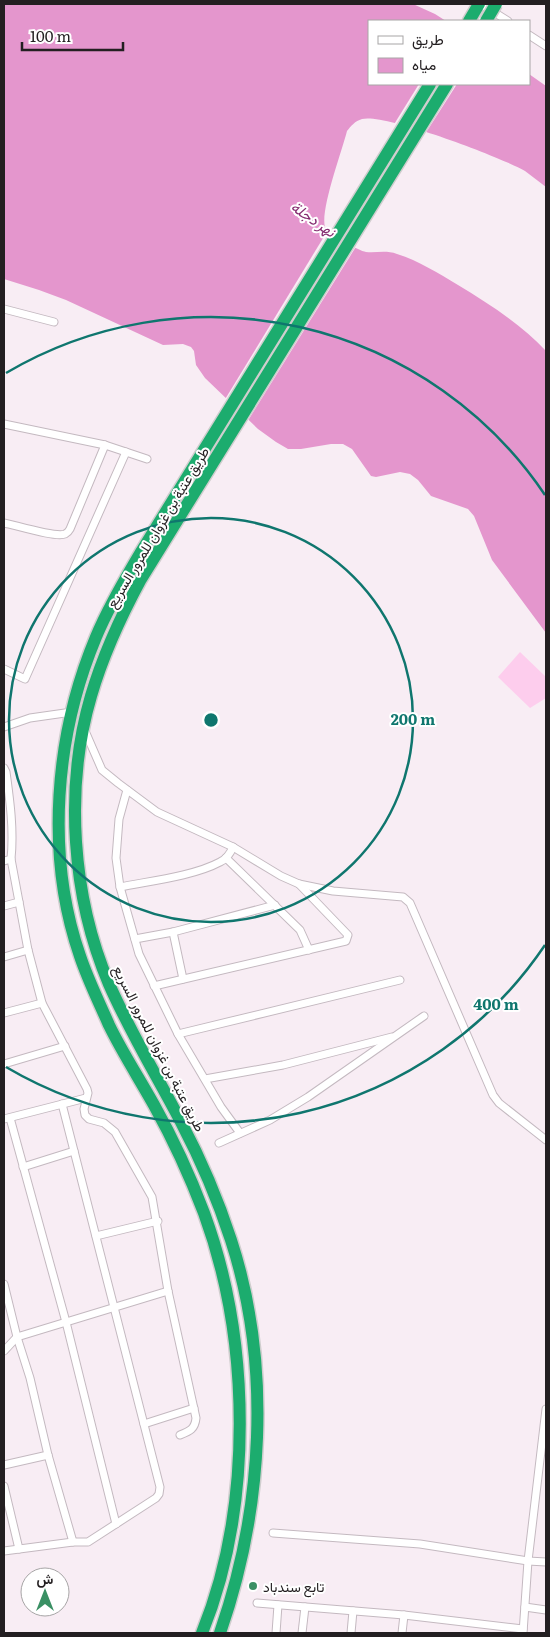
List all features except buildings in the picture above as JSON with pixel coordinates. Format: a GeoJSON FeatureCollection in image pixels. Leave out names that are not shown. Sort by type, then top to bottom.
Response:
{"type":"FeatureCollection","features":[{"type":"Feature","properties":{"kind":"highway"},"geometry":{"type":"LineString","coordinates":[[469,20],[480,4]]}},
{"type":"Feature","properties":{"kind":"highway"},"geometry":{"type":"LineString","coordinates":[[487,20],[496,4]]}},
{"type":"Feature","properties":{"kind":"highway","name":"طريق عتبة بن غزوان للمرور السريع"},"geometry":{"type":"LineString","coordinates":[[202,1633],[223,1568],[234,1508],[239,1464],[240,1425],[235,1348],[223,1277],[204,1212],[155,1106],[111,1028],[89,980],[75,938],[64,884],[59,846],[63,764],[72,712],[97,634],[129,572],[429,85]]}},
{"type":"Feature","properties":{"kind":"highway","name":"طريق عتبة بن غزوان للمرور السريع"},"geometry":{"type":"LineString","coordinates":[[220,1633],[240,1565],[254,1476],[257,1431],[250,1319],[235,1254],[215,1196],[193,1146],[137,1042],[110,985],[88,922],[78,867],[76,827],[78,765],[90,698],[111,640],[141,579],[446,85]]}},
{"type":"Feature","properties":{"kind":"street"},"geometry":{"type":"LineString","coordinates":[[480,4],[506,20]]}},
{"type":"Feature","properties":{"kind":"street"},"geometry":{"type":"LineString","coordinates":[[530,36],[546,46]]}},
{"type":"Feature","properties":{"kind":"street"},"geometry":{"type":"LineString","coordinates":[[4,309],[54,322]]}},
{"type":"Feature","properties":{"kind":"street"},"geometry":{"type":"LineString","coordinates":[[4,424],[105,445],[147,459]]}},
{"type":"Feature","properties":{"kind":"street"},"geometry":{"type":"LineString","coordinates":[[4,523],[54,535],[64,535],[105,445]]}},
{"type":"Feature","properties":{"kind":"street"},"geometry":{"type":"LineString","coordinates":[[4,669],[25,679],[126,452]]}},
{"type":"Feature","properties":{"kind":"street"},"geometry":{"type":"LineString","coordinates":[[4,727],[30,718],[72,712]]}},
{"type":"Feature","properties":{"kind":"street"},"geometry":{"type":"LineString","coordinates":[[84,728],[102,770],[157,812],[233,848],[281,876],[299,884],[333,891],[404,897],[410,903],[492,1094],[499,1103],[546,1140]]}},
{"type":"Feature","properties":{"kind":"street"},"geometry":{"type":"LineString","coordinates":[[4,768],[6,772],[7,860],[19,902],[28,950],[42,1003],[87,1089],[85,1115],[88,1119],[104,1124],[115,1132],[152,1197],[158,1221],[168,1291],[196,1418],[195,1425],[190,1431],[180,1435]]}},
{"type":"Feature","properties":{"kind":"street"},"geometry":{"type":"LineString","coordinates":[[126,790],[118,819],[116,858],[120,887],[139,954],[178,1034],[221,1107],[240,1133]]}},
{"type":"Feature","properties":{"kind":"street"},"geometry":{"type":"LineString","coordinates":[[120,887],[186,874],[220,862],[226,858],[233,848]]}},
{"type":"Feature","properties":{"kind":"street"},"geometry":{"type":"LineString","coordinates":[[226,858],[300,930],[305,937],[309,950]]}},
{"type":"Feature","properties":{"kind":"street"},"geometry":{"type":"LineString","coordinates":[[154,986],[346,941],[348,935],[299,884]]}},
{"type":"Feature","properties":{"kind":"street"},"geometry":{"type":"LineString","coordinates":[[4,906],[19,902]]}},
{"type":"Feature","properties":{"kind":"street"},"geometry":{"type":"LineString","coordinates":[[135,939],[172,932],[275,905]]}},
{"type":"Feature","properties":{"kind":"street"},"geometry":{"type":"LineString","coordinates":[[172,932],[183,979]]}},
{"type":"Feature","properties":{"kind":"street"},"geometry":{"type":"LineString","coordinates":[[4,957],[28,950]]}},
{"type":"Feature","properties":{"kind":"street"},"geometry":{"type":"LineString","coordinates":[[178,1034],[400,980]]}},
{"type":"Feature","properties":{"kind":"street"},"geometry":{"type":"LineString","coordinates":[[4,1013],[42,1003]]}},
{"type":"Feature","properties":{"kind":"street"},"geometry":{"type":"LineString","coordinates":[[219,1143],[270,1120],[308,1097],[424,1016]]}},
{"type":"Feature","properties":{"kind":"street"},"geometry":{"type":"LineString","coordinates":[[204,1079],[283,1065],[397,1036]]}},
{"type":"Feature","properties":{"kind":"street"},"geometry":{"type":"LineString","coordinates":[[4,1064],[65,1046]]}},
{"type":"Feature","properties":{"kind":"street"},"geometry":{"type":"LineString","coordinates":[[86,1098],[7,1119],[23,1167],[66,1322],[116,1524]]}},
{"type":"Feature","properties":{"kind":"street"},"geometry":{"type":"LineString","coordinates":[[4,1552],[73,1542],[88,1542],[159,1494],[160,1487],[62,1104]]}},
{"type":"Feature","properties":{"kind":"street"},"geometry":{"type":"LineString","coordinates":[[23,1167],[74,1151]]}},
{"type":"Feature","properties":{"kind":"street"},"geometry":{"type":"LineString","coordinates":[[96,1236],[158,1221]]}},
{"type":"Feature","properties":{"kind":"street"},"geometry":{"type":"LineString","coordinates":[[4,1284],[17,1337],[30,1378],[48,1455],[73,1542]]}},
{"type":"Feature","properties":{"kind":"street"},"geometry":{"type":"LineString","coordinates":[[4,1351],[17,1337],[168,1291]]}},
{"type":"Feature","properties":{"kind":"street"},"geometry":{"type":"LineString","coordinates":[[144,1424],[194,1408]]}},
{"type":"Feature","properties":{"kind":"street"},"geometry":{"type":"LineString","coordinates":[[257,1603],[404,1616],[523,1631],[528,1561],[546,1409]]}},
{"type":"Feature","properties":{"kind":"street"},"geometry":{"type":"LineString","coordinates":[[4,1465],[48,1455]]}},
{"type":"Feature","properties":{"kind":"street"},"geometry":{"type":"LineString","coordinates":[[4,1486],[20,1549]]}},
{"type":"Feature","properties":{"kind":"street"},"geometry":{"type":"LineString","coordinates":[[273,1532],[420,1544],[528,1561],[546,1562]]}},
{"type":"Feature","properties":{"kind":"street"},"geometry":{"type":"LineString","coordinates":[[276,1633],[278,1605]]}},
{"type":"Feature","properties":{"kind":"street"},"geometry":{"type":"LineString","coordinates":[[302,1633],[305,1607]]}},
{"type":"Feature","properties":{"kind":"street"},"geometry":{"type":"LineString","coordinates":[[525,1607],[546,1610]]}},
{"type":"Feature","properties":{"kind":"street"},"geometry":{"type":"LineString","coordinates":[[351,1633],[353,1611]]}},
{"type":"Feature","properties":{"kind":"street"},"geometry":{"type":"LineString","coordinates":[[402,1633],[404,1616]]}},
{"type":"Feature","properties":{"kind":"shaded area"},"geometry":{"type":"Polygon","coordinates":[[[520,652],[546,677],[546,698],[530,708],[498,677],[520,652]]]}},
{"type":"Feature","properties":{"kind":"water","name":"نهر دجلة"},"geometry":{"type":"Polygon","coordinates":[[[4,4],[413,4],[444,20],[368,20],[368,85],[530,85],[530,75],[546,86],[546,187],[512,164],[469,147],[417,129],[375,119],[362,119],[355,122],[347,131],[328,194],[324,219],[327,230],[357,249],[366,252],[397,254],[443,276],[504,315],[546,351],[546,633],[492,560],[474,516],[468,509],[431,496],[418,480],[410,474],[400,472],[376,477],[371,476],[352,449],[343,444],[288,449],[258,429],[205,378],[196,365],[194,351],[191,347],[183,344],[163,345],[66,300],[4,279],[4,4]]]}},
{"type":"Feature","properties":{"kind":"pier"},"geometry":{"type":"Polygon","coordinates":[[[418,85],[456,85],[425,134],[393,126],[418,85]]]}},
{"type":"Feature","properties":{"kind":"pier"},"geometry":{"type":"Polygon","coordinates":[[[328,230],[357,245],[247,422],[224,401],[328,230]]]}},
{"type":"Feature","properties":{"kind":"place","name":"تابع سندباد"},"geometry":{"type":"Point","coordinates":[253,1586]}}]}
